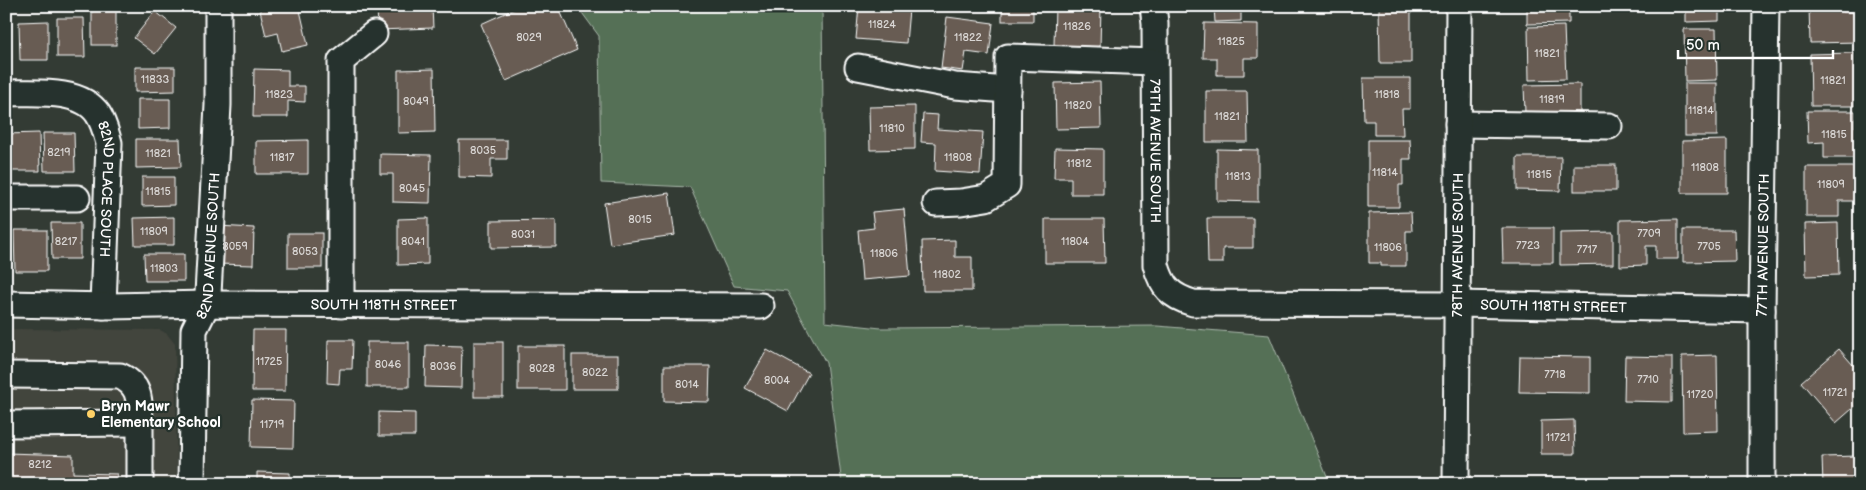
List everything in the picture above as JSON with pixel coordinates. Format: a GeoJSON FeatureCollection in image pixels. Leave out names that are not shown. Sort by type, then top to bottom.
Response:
{"type":"FeatureCollection","features":[{"type":"Feature","properties":{"kind":"street","name":"82ND AVENUE SOUTH"},"geometry":{"type":"LineString","coordinates":[[192,484],[194,330],[207,304],[218,105],[218,6]]}},
{"type":"Feature","properties":{"kind":"street","name":"79TH AVENUE SOUTH"},"geometry":{"type":"LineString","coordinates":[[1153,6],[1156,23],[1156,265],[1160,281],[1169,291]]}},
{"type":"Feature","properties":{"kind":"street","name":"78TH AVENUE SOUTH"},"geometry":{"type":"LineString","coordinates":[[1456,484],[1459,6]]}},
{"type":"Feature","properties":{"kind":"street","name":"77TH AVENUE SOUTH"},"geometry":{"type":"LineString","coordinates":[[1762,484],[1766,6]]}},
{"type":"Feature","properties":{"kind":"street"},"geometry":{"type":"LineString","coordinates":[[341,305],[341,61],[374,34]]}},
{"type":"Feature","properties":{"kind":"street"},"geometry":{"type":"LineString","coordinates":[[936,202],[960,202],[986,198],[1007,185],[1008,56],[1155,62]]}},
{"type":"Feature","properties":{"kind":"street"},"geometry":{"type":"LineString","coordinates":[[858,67],[954,86],[1008,90]]}},
{"type":"Feature","properties":{"kind":"street","name":"82ND PLACE SOUTH"},"geometry":{"type":"LineString","coordinates":[[6,93],[48,93],[83,100],[97,112],[103,123],[109,143],[103,306]]}},
{"type":"Feature","properties":{"kind":"street"},"geometry":{"type":"LineString","coordinates":[[1458,124],[1609,126]]}},
{"type":"Feature","properties":{"kind":"street"},"geometry":{"type":"LineString","coordinates":[[6,198],[77,198]]}},
{"type":"Feature","properties":{"kind":"street","name":"SOUTH 118TH STREET"},"geometry":{"type":"LineString","coordinates":[[1169,291],[1181,299],[1193,303],[1456,304],[1762,310]]}},
{"type":"Feature","properties":{"kind":"street","name":"SOUTH 118TH STREET"},"geometry":{"type":"LineString","coordinates":[[6,304],[103,306],[207,304],[761,306]]}},
{"type":"Feature","properties":{"kind":"street"},"geometry":{"type":"LineString","coordinates":[[6,375],[120,376],[129,380],[139,395],[140,484]]}},
{"type":"Feature","properties":{"kind":"street"},"geometry":{"type":"LineString","coordinates":[[6,424],[140,423]]}},
{"type":"Feature","properties":{"kind":"shaded area","name":"Bryn Mawr Elementary School"},"geometry":{"type":"Polygon","coordinates":[[[6,329],[160,330],[167,334],[175,344],[177,484],[6,484],[6,329]]]}},
{"type":"Feature","properties":{"kind":"green space"},"geometry":{"type":"Polygon","coordinates":[[[577,6],[822,6],[825,322],[881,328],[1157,326],[1269,335],[1330,484],[842,484],[826,363],[787,291],[734,286],[690,187],[601,183],[599,36],[577,6]]]}},
{"type":"Feature","properties":{"kind":"building"},"geometry":{"type":"Polygon","coordinates":[[[259,6],[299,6],[308,45],[282,51],[278,33],[266,36],[259,6]]]}},
{"type":"Feature","properties":{"kind":"building"},"geometry":{"type":"Polygon","coordinates":[[[377,6],[432,6],[433,28],[378,30],[377,6]]]}},
{"type":"Feature","properties":{"kind":"building"},"geometry":{"type":"Polygon","coordinates":[[[521,6],[558,6],[577,50],[506,81],[481,24],[521,6]]]}},
{"type":"Feature","properties":{"kind":"building"},"geometry":{"type":"Polygon","coordinates":[[[859,6],[909,9],[906,43],[856,39],[859,6]]]}},
{"type":"Feature","properties":{"kind":"building"},"geometry":{"type":"Polygon","coordinates":[[[1002,6],[1033,6],[1033,21],[1002,21],[1002,6]]]}},
{"type":"Feature","properties":{"kind":"building"},"geometry":{"type":"Polygon","coordinates":[[[1055,6],[1101,6],[1100,47],[1054,46],[1055,6]]]}},
{"type":"Feature","properties":{"kind":"building"},"geometry":{"type":"Polygon","coordinates":[[[1214,6],[1241,6],[1241,21],[1215,22],[1214,6]]]}},
{"type":"Feature","properties":{"kind":"building"},"geometry":{"type":"Polygon","coordinates":[[[1379,6],[1411,6],[1411,63],[1380,63],[1379,6]]]}},
{"type":"Feature","properties":{"kind":"building"},"geometry":{"type":"Polygon","coordinates":[[[1527,6],[1569,6],[1569,23],[1527,24],[1527,6]]]}},
{"type":"Feature","properties":{"kind":"building"},"geometry":{"type":"Polygon","coordinates":[[[1686,6],[1719,6],[1719,21],[1686,22],[1686,6]]]}},
{"type":"Feature","properties":{"kind":"building"},"geometry":{"type":"Polygon","coordinates":[[[1809,6],[1843,6],[1843,12],[1860,12],[1860,42],[1810,43],[1809,6]]]}},
{"type":"Feature","properties":{"kind":"building"},"geometry":{"type":"Polygon","coordinates":[[[92,10],[116,10],[116,45],[92,45],[92,10]]]}},
{"type":"Feature","properties":{"kind":"building"},"geometry":{"type":"Polygon","coordinates":[[[155,11],[176,28],[155,54],[134,38],[155,11]]]}},
{"type":"Feature","properties":{"kind":"building"},"geometry":{"type":"Polygon","coordinates":[[[947,17],[993,23],[989,55],[966,52],[963,71],[941,68],[947,17]]]}},
{"type":"Feature","properties":{"kind":"building"},"geometry":{"type":"Polygon","coordinates":[[[57,18],[84,18],[85,57],[57,57],[57,18]]]}},
{"type":"Feature","properties":{"kind":"building"},"geometry":{"type":"Polygon","coordinates":[[[10,19],[11,58],[6,58],[6,20],[10,19]]]}},
{"type":"Feature","properties":{"kind":"building"},"geometry":{"type":"Polygon","coordinates":[[[48,21],[48,60],[20,60],[19,22],[48,21]]]}},
{"type":"Feature","properties":{"kind":"building"},"geometry":{"type":"Polygon","coordinates":[[[1204,23],[1258,24],[1258,58],[1244,58],[1244,75],[1217,75],[1217,58],[1203,58],[1204,23]]]}},
{"type":"Feature","properties":{"kind":"building"},"geometry":{"type":"Polygon","coordinates":[[[1564,26],[1566,79],[1529,80],[1528,27],[1564,26]]]}},
{"type":"Feature","properties":{"kind":"building"},"geometry":{"type":"Polygon","coordinates":[[[1684,29],[1716,29],[1717,80],[1685,81],[1684,29]]]}},
{"type":"Feature","properties":{"kind":"building"},"geometry":{"type":"Polygon","coordinates":[[[1855,53],[1855,106],[1811,106],[1810,54],[1855,53]]]}},
{"type":"Feature","properties":{"kind":"building"},"geometry":{"type":"Polygon","coordinates":[[[135,67],[175,67],[175,91],[135,92],[135,67]]]}},
{"type":"Feature","properties":{"kind":"building"},"geometry":{"type":"Polygon","coordinates":[[[254,69],[288,70],[288,86],[305,86],[305,102],[288,101],[288,117],[253,117],[254,69]]]}},
{"type":"Feature","properties":{"kind":"building"},"geometry":{"type":"Polygon","coordinates":[[[434,69],[435,132],[398,133],[398,70],[434,69]]]}},
{"type":"Feature","properties":{"kind":"building"},"geometry":{"type":"Polygon","coordinates":[[[1363,78],[1410,78],[1410,109],[1402,109],[1403,135],[1374,135],[1374,121],[1364,121],[1363,78]]]}},
{"type":"Feature","properties":{"kind":"building"},"geometry":{"type":"Polygon","coordinates":[[[1100,82],[1101,128],[1056,129],[1055,83],[1100,82]]]}},
{"type":"Feature","properties":{"kind":"building"},"geometry":{"type":"Polygon","coordinates":[[[1685,83],[1717,83],[1717,136],[1685,136],[1685,83]]]}},
{"type":"Feature","properties":{"kind":"building"},"geometry":{"type":"Polygon","coordinates":[[[1580,84],[1580,113],[1525,113],[1524,85],[1580,84]]]}},
{"type":"Feature","properties":{"kind":"building"},"geometry":{"type":"Polygon","coordinates":[[[1206,91],[1247,91],[1248,142],[1206,142],[1206,91]]]}},
{"type":"Feature","properties":{"kind":"building"},"geometry":{"type":"Polygon","coordinates":[[[138,99],[170,99],[170,128],[138,129],[138,99]]]}},
{"type":"Feature","properties":{"kind":"building"},"geometry":{"type":"Polygon","coordinates":[[[915,106],[915,149],[870,150],[869,107],[915,106]]]}},
{"type":"Feature","properties":{"kind":"building"},"geometry":{"type":"Polygon","coordinates":[[[1807,111],[1855,111],[1855,127],[1860,127],[1860,158],[1824,158],[1824,142],[1808,143],[1807,111]]]}},
{"type":"Feature","properties":{"kind":"building"},"geometry":{"type":"Polygon","coordinates":[[[923,114],[938,115],[937,129],[983,132],[980,174],[935,171],[936,143],[921,142],[923,114]]]}},
{"type":"Feature","properties":{"kind":"building"},"geometry":{"type":"Polygon","coordinates":[[[39,133],[40,171],[6,171],[6,134],[39,133]]]}},
{"type":"Feature","properties":{"kind":"building"},"geometry":{"type":"Polygon","coordinates":[[[43,133],[74,133],[75,171],[44,171],[43,133]]]}},
{"type":"Feature","properties":{"kind":"building"},"geometry":{"type":"Polygon","coordinates":[[[136,139],[180,139],[181,167],[136,168],[136,139]]]}},
{"type":"Feature","properties":{"kind":"building"},"geometry":{"type":"Polygon","coordinates":[[[308,140],[308,174],[256,174],[256,141],[308,140]]]}},
{"type":"Feature","properties":{"kind":"building"},"geometry":{"type":"Polygon","coordinates":[[[459,140],[507,140],[507,159],[491,159],[491,178],[459,177],[459,140]]]}},
{"type":"Feature","properties":{"kind":"building"},"geometry":{"type":"Polygon","coordinates":[[[1368,140],[1410,140],[1411,159],[1403,159],[1403,185],[1399,185],[1399,207],[1368,207],[1368,140]]]}},
{"type":"Feature","properties":{"kind":"building"},"geometry":{"type":"Polygon","coordinates":[[[1727,140],[1727,193],[1682,193],[1682,141],[1727,140]]]}},
{"type":"Feature","properties":{"kind":"building"},"geometry":{"type":"Polygon","coordinates":[[[1055,148],[1103,149],[1103,194],[1071,194],[1071,178],[1054,178],[1055,148]]]}},
{"type":"Feature","properties":{"kind":"building"},"geometry":{"type":"Polygon","coordinates":[[[1217,149],[1258,150],[1258,202],[1217,201],[1217,149]]]}},
{"type":"Feature","properties":{"kind":"building"},"geometry":{"type":"Polygon","coordinates":[[[380,154],[431,155],[430,203],[393,202],[393,174],[380,174],[380,154]]]}},
{"type":"Feature","properties":{"kind":"building"},"geometry":{"type":"Polygon","coordinates":[[[1517,157],[1561,157],[1560,191],[1517,190],[1517,157]]]}},
{"type":"Feature","properties":{"kind":"building"},"geometry":{"type":"Polygon","coordinates":[[[1574,165],[1616,165],[1616,191],[1574,191],[1574,165]]]}},
{"type":"Feature","properties":{"kind":"building"},"geometry":{"type":"Polygon","coordinates":[[[1806,167],[1855,167],[1855,201],[1839,201],[1839,217],[1806,217],[1806,167]]]}},
{"type":"Feature","properties":{"kind":"building"},"geometry":{"type":"Polygon","coordinates":[[[142,177],[174,177],[174,205],[142,206],[142,177]]]}},
{"type":"Feature","properties":{"kind":"building"},"geometry":{"type":"Polygon","coordinates":[[[669,193],[675,235],[610,244],[604,203],[669,193]]]}},
{"type":"Feature","properties":{"kind":"building"},"geometry":{"type":"Polygon","coordinates":[[[904,209],[910,276],[862,280],[858,230],[874,228],[872,212],[904,209]]]}},
{"type":"Feature","properties":{"kind":"building"},"geometry":{"type":"Polygon","coordinates":[[[1411,212],[1412,231],[1406,231],[1406,266],[1381,266],[1381,263],[1369,263],[1369,213],[1411,212]]]}},
{"type":"Feature","properties":{"kind":"building"},"geometry":{"type":"Polygon","coordinates":[[[174,217],[174,245],[135,245],[134,218],[174,217]]]}},
{"type":"Feature","properties":{"kind":"building"},"geometry":{"type":"Polygon","coordinates":[[[428,218],[428,264],[398,265],[398,219],[428,218]]]}},
{"type":"Feature","properties":{"kind":"building"},"geometry":{"type":"Polygon","coordinates":[[[1207,218],[1253,218],[1253,248],[1223,248],[1223,263],[1208,263],[1207,218]]]}},
{"type":"Feature","properties":{"kind":"building"},"geometry":{"type":"Polygon","coordinates":[[[1045,219],[1104,219],[1105,263],[1045,263],[1045,219]]]}},
{"type":"Feature","properties":{"kind":"building"},"geometry":{"type":"Polygon","coordinates":[[[1678,219],[1678,259],[1656,259],[1656,246],[1646,246],[1646,265],[1620,266],[1620,220],[1678,219]]]}},
{"type":"Feature","properties":{"kind":"building"},"geometry":{"type":"Polygon","coordinates":[[[556,220],[556,247],[491,248],[491,221],[556,220]]]}},
{"type":"Feature","properties":{"kind":"building"},"geometry":{"type":"Polygon","coordinates":[[[51,223],[80,223],[80,259],[52,259],[51,223]]]}},
{"type":"Feature","properties":{"kind":"building"},"geometry":{"type":"Polygon","coordinates":[[[1838,223],[1839,275],[1806,276],[1805,224],[1838,223]]]}},
{"type":"Feature","properties":{"kind":"building"},"geometry":{"type":"Polygon","coordinates":[[[218,226],[254,228],[253,265],[217,264],[218,226]]]}},
{"type":"Feature","properties":{"kind":"building"},"geometry":{"type":"Polygon","coordinates":[[[1502,228],[1553,228],[1553,263],[1503,263],[1502,228]]]}},
{"type":"Feature","properties":{"kind":"building"},"geometry":{"type":"Polygon","coordinates":[[[14,230],[47,230],[47,271],[15,271],[14,230]]]}},
{"type":"Feature","properties":{"kind":"building"},"geometry":{"type":"Polygon","coordinates":[[[1683,230],[1734,230],[1735,261],[1683,262],[1683,230]]]}},
{"type":"Feature","properties":{"kind":"building"},"geometry":{"type":"Polygon","coordinates":[[[1613,232],[1613,264],[1560,265],[1560,233],[1613,232]]]}},
{"type":"Feature","properties":{"kind":"building"},"geometry":{"type":"Polygon","coordinates":[[[288,233],[322,233],[322,268],[288,268],[288,233]]]}},
{"type":"Feature","properties":{"kind":"building"},"geometry":{"type":"Polygon","coordinates":[[[955,240],[955,257],[972,257],[972,291],[923,291],[922,241],[955,240]]]}},
{"type":"Feature","properties":{"kind":"building"},"geometry":{"type":"Polygon","coordinates":[[[144,254],[184,254],[184,281],[145,281],[144,254]]]}},
{"type":"Feature","properties":{"kind":"building"},"geometry":{"type":"Polygon","coordinates":[[[253,330],[286,330],[285,391],[252,391],[253,330]]]}},
{"type":"Feature","properties":{"kind":"building"},"geometry":{"type":"Polygon","coordinates":[[[328,340],[353,340],[352,369],[340,369],[339,384],[327,383],[328,340]]]}},
{"type":"Feature","properties":{"kind":"building"},"geometry":{"type":"Polygon","coordinates":[[[367,342],[409,342],[409,387],[367,387],[367,342]]]}},
{"type":"Feature","properties":{"kind":"building"},"geometry":{"type":"Polygon","coordinates":[[[474,342],[503,342],[503,397],[474,397],[474,342]]]}},
{"type":"Feature","properties":{"kind":"building"},"geometry":{"type":"Polygon","coordinates":[[[426,345],[462,346],[461,388],[425,387],[426,345]]]}},
{"type":"Feature","properties":{"kind":"building"},"geometry":{"type":"Polygon","coordinates":[[[518,346],[565,346],[565,390],[518,390],[518,346]]]}},
{"type":"Feature","properties":{"kind":"building"},"geometry":{"type":"Polygon","coordinates":[[[1839,349],[1860,373],[1860,402],[1836,423],[1801,382],[1839,349]]]}},
{"type":"Feature","properties":{"kind":"building"},"geometry":{"type":"Polygon","coordinates":[[[767,350],[809,373],[788,411],[745,388],[767,350]]]}},
{"type":"Feature","properties":{"kind":"building"},"geometry":{"type":"Polygon","coordinates":[[[572,355],[618,355],[618,389],[572,389],[572,355]]]}},
{"type":"Feature","properties":{"kind":"building"},"geometry":{"type":"Polygon","coordinates":[[[1717,355],[1718,431],[1683,432],[1682,356],[1717,355]]]}},
{"type":"Feature","properties":{"kind":"building"},"geometry":{"type":"Polygon","coordinates":[[[1520,356],[1590,357],[1590,393],[1519,392],[1520,356]]]}},
{"type":"Feature","properties":{"kind":"building"},"geometry":{"type":"Polygon","coordinates":[[[1625,356],[1672,357],[1672,402],[1624,401],[1625,356]]]}},
{"type":"Feature","properties":{"kind":"building"},"geometry":{"type":"Polygon","coordinates":[[[664,366],[710,366],[709,402],[664,401],[664,366]]]}},
{"type":"Feature","properties":{"kind":"building"},"geometry":{"type":"Polygon","coordinates":[[[252,400],[294,401],[293,448],[251,447],[252,400]]]}},
{"type":"Feature","properties":{"kind":"building"},"geometry":{"type":"Polygon","coordinates":[[[379,412],[415,413],[415,436],[379,436],[379,412]]]}},
{"type":"Feature","properties":{"kind":"building"},"geometry":{"type":"Polygon","coordinates":[[[1574,420],[1575,454],[1541,454],[1541,421],[1574,420]]]}},
{"type":"Feature","properties":{"kind":"building"},"geometry":{"type":"Polygon","coordinates":[[[6,453],[73,455],[73,473],[117,474],[116,484],[6,484],[6,453]]]}},
{"type":"Feature","properties":{"kind":"building"},"geometry":{"type":"Polygon","coordinates":[[[1858,456],[1858,484],[1823,484],[1822,457],[1858,456]]]}},
{"type":"Feature","properties":{"kind":"building"},"geometry":{"type":"Polygon","coordinates":[[[257,472],[290,473],[290,484],[257,484],[257,472]]]}},
{"type":"Feature","properties":{"kind":"building"},"geometry":{"type":"Polygon","coordinates":[[[590,478],[608,478],[608,484],[590,484],[590,478]]]}},
{"type":"Feature","properties":{"kind":"building"},"geometry":{"type":"Polygon","coordinates":[[[301,480],[336,480],[336,484],[301,484],[301,480]]]}},
{"type":"Feature","properties":{"kind":"building"},"geometry":{"type":"Polygon","coordinates":[[[455,480],[455,484],[403,484],[403,481],[455,480]]]}},
{"type":"Feature","properties":{"kind":"place","name":"Bryn Mawr Elementary School"},"geometry":{"type":"Point","coordinates":[91,414]}}]}
